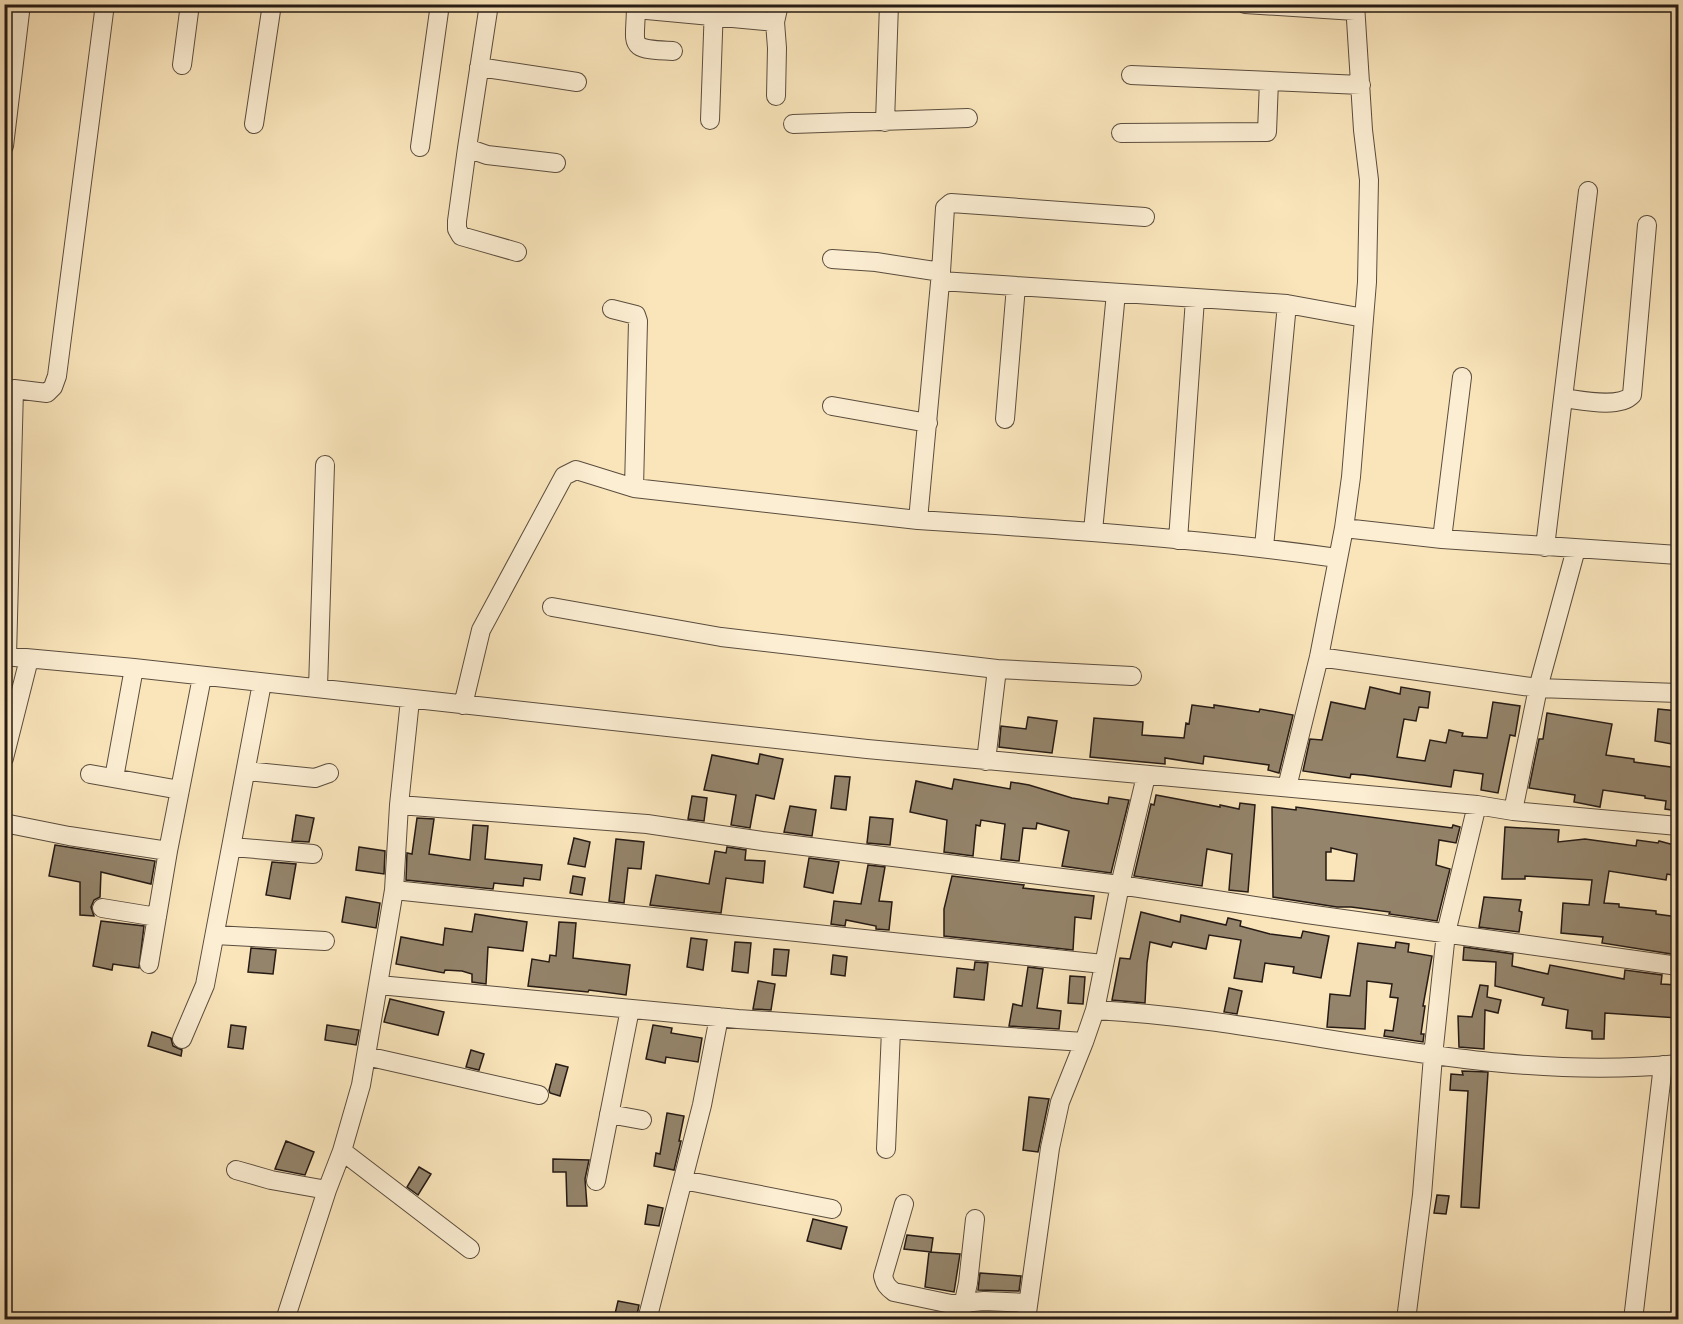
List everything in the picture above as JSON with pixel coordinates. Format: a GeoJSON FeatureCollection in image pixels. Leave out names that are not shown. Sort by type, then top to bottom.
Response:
{"type":"FeatureCollection","features":[{"type":"Feature","properties":{"kind":"street"},"geometry":{"type":"LineString","coordinates":[[4,146],[21,4]]}},
{"type":"Feature","properties":{"kind":"street"},"geometry":{"type":"LineString","coordinates":[[105,4],[57,376],[53,387],[47,393],[9,387],[6,656],[986,761],[1477,805],[1513,811],[1678,826]]}},
{"type":"Feature","properties":{"kind":"street"},"geometry":{"type":"LineString","coordinates":[[182,65],[190,4]]}},
{"type":"Feature","properties":{"kind":"street"},"geometry":{"type":"LineString","coordinates":[[254,124],[272,4]]}},
{"type":"Feature","properties":{"kind":"street"},"geometry":{"type":"LineString","coordinates":[[420,147],[440,4]]}},
{"type":"Feature","properties":{"kind":"street"},"geometry":{"type":"LineString","coordinates":[[489,4],[457,230],[461,236],[517,252]]}},
{"type":"Feature","properties":{"kind":"street"},"geometry":{"type":"LineString","coordinates":[[885,122],[889,4]]}},
{"type":"Feature","properties":{"kind":"street"},"geometry":{"type":"LineString","coordinates":[[1245,4],[1355,8],[1363,130],[1369,180],[1367,282],[1351,477],[1344,528],[1319,657],[1287,788]]}},
{"type":"Feature","properties":{"kind":"street"},"geometry":{"type":"LineString","coordinates":[[673,51],[644,50],[638,46],[634,39],[636,7],[777,13],[776,96]]}},
{"type":"Feature","properties":{"kind":"street"},"geometry":{"type":"LineString","coordinates":[[710,120],[714,10]]}},
{"type":"Feature","properties":{"kind":"street"},"geometry":{"type":"LineString","coordinates":[[479,67],[577,81]]}},
{"type":"Feature","properties":{"kind":"street"},"geometry":{"type":"LineString","coordinates":[[1131,75],[1361,85]]}},
{"type":"Feature","properties":{"kind":"street"},"geometry":{"type":"LineString","coordinates":[[1121,133],[1268,132],[1269,81]]}},
{"type":"Feature","properties":{"kind":"street"},"geometry":{"type":"LineString","coordinates":[[793,124],[968,118]]}},
{"type":"Feature","properties":{"kind":"street"},"geometry":{"type":"LineString","coordinates":[[467,148],[487,155],[556,163]]}},
{"type":"Feature","properties":{"kind":"street"},"geometry":{"type":"LineString","coordinates":[[1545,547],[1588,191]]}},
{"type":"Feature","properties":{"kind":"street"},"geometry":{"type":"LineString","coordinates":[[918,520],[941,277],[945,208],[951,203],[1145,217]]}},
{"type":"Feature","properties":{"kind":"street"},"geometry":{"type":"LineString","coordinates":[[1563,398],[1612,402],[1623,401],[1632,395],[1647,225]]}},
{"type":"Feature","properties":{"kind":"street"},"geometry":{"type":"LineString","coordinates":[[832,259],[876,262],[970,285],[1287,304],[1364,318]]}},
{"type":"Feature","properties":{"kind":"street"},"geometry":{"type":"LineString","coordinates":[[1005,419],[1016,286]]}},
{"type":"Feature","properties":{"kind":"street"},"geometry":{"type":"LineString","coordinates":[[1093,531],[1116,293]]}},
{"type":"Feature","properties":{"kind":"street"},"geometry":{"type":"LineString","coordinates":[[1178,540],[1195,299]]}},
{"type":"Feature","properties":{"kind":"street"},"geometry":{"type":"LineString","coordinates":[[1264,547],[1287,304]]}},
{"type":"Feature","properties":{"kind":"street"},"geometry":{"type":"LineString","coordinates":[[612,309],[636,315],[638,321],[634,488]]}},
{"type":"Feature","properties":{"kind":"street"},"geometry":{"type":"LineString","coordinates":[[1442,539],[1462,377]]}},
{"type":"Feature","properties":{"kind":"street"},"geometry":{"type":"LineString","coordinates":[[832,406],[928,423]]}},
{"type":"Feature","properties":{"kind":"street"},"geometry":{"type":"LineString","coordinates":[[318,688],[325,465]]}},
{"type":"Feature","properties":{"kind":"street"},"geometry":{"type":"LineString","coordinates":[[463,705],[481,630],[564,476],[576,470],[634,488],[918,520],[1093,531],[1264,547],[1337,558]]}},
{"type":"Feature","properties":{"kind":"street"},"geometry":{"type":"LineString","coordinates":[[1344,528],[1442,539],[1678,555]]}},
{"type":"Feature","properties":{"kind":"street"},"geometry":{"type":"LineString","coordinates":[[1513,811],[1538,688],[1576,549]]}},
{"type":"Feature","properties":{"kind":"street"},"geometry":{"type":"LineString","coordinates":[[552,607],[721,637],[997,669],[1132,676]]}},
{"type":"Feature","properties":{"kind":"street"},"geometry":{"type":"LineString","coordinates":[[1319,657],[1538,688],[1678,693]]}},
{"type":"Feature","properties":{"kind":"street"},"geometry":{"type":"LineString","coordinates":[[5,750],[29,659]]}},
{"type":"Feature","properties":{"kind":"street"},"geometry":{"type":"LineString","coordinates":[[114,778],[134,668]]}},
{"type":"Feature","properties":{"kind":"street"},"geometry":{"type":"LineString","coordinates":[[986,761],[997,669]]}},
{"type":"Feature","properties":{"kind":"street"},"geometry":{"type":"LineString","coordinates":[[149,964],[168,851],[202,677]]}},
{"type":"Feature","properties":{"kind":"street"},"geometry":{"type":"LineString","coordinates":[[182,1039],[205,986],[262,683]]}},
{"type":"Feature","properties":{"kind":"street"},"geometry":{"type":"LineString","coordinates":[[285,1320],[342,1151],[361,1085],[394,890],[399,805],[410,700]]}},
{"type":"Feature","properties":{"kind":"street"},"geometry":{"type":"LineString","coordinates":[[246,771],[315,778],[329,773]]}},
{"type":"Feature","properties":{"kind":"street"},"geometry":{"type":"LineString","coordinates":[[90,774],[180,790]]}},
{"type":"Feature","properties":{"kind":"street"},"geometry":{"type":"LineString","coordinates":[[961,1311],[984,1301],[1027,1311],[1050,1148],[1060,1102],[1095,1010],[1120,885],[1146,776]]}},
{"type":"Feature","properties":{"kind":"street"},"geometry":{"type":"LineString","coordinates":[[399,805],[648,824],[762,841],[1120,885],[1307,914],[1678,966]]}},
{"type":"Feature","properties":{"kind":"street"},"geometry":{"type":"LineString","coordinates":[[1406,1320],[1422,1195],[1446,933],[1477,805]]}},
{"type":"Feature","properties":{"kind":"street"},"geometry":{"type":"LineString","coordinates":[[4,823],[69,836],[168,851]]}},
{"type":"Feature","properties":{"kind":"street"},"geometry":{"type":"LineString","coordinates":[[232,847],[313,854]]}},
{"type":"Feature","properties":{"kind":"street"},"geometry":{"type":"LineString","coordinates":[[394,890],[1103,964]]}},
{"type":"Feature","properties":{"kind":"street"},"geometry":{"type":"LineString","coordinates":[[102,908],[157,917]]}},
{"type":"Feature","properties":{"kind":"street"},"geometry":{"type":"LineString","coordinates":[[215,935],[325,941]]}},
{"type":"Feature","properties":{"kind":"street"},"geometry":{"type":"LineString","coordinates":[[379,985],[719,1017],[1084,1042]]}},
{"type":"Feature","properties":{"kind":"street"},"geometry":{"type":"LineString","coordinates":[[596,1181],[630,1008]]}},
{"type":"Feature","properties":{"kind":"street"},"geometry":{"type":"LineString","coordinates":[[1095,1010],[1150,1013],[1433,1056],[1566,1067],[1671,1065],[1633,1320]]}},
{"type":"Feature","properties":{"kind":"street"},"geometry":{"type":"LineString","coordinates":[[647,1320],[702,1105],[719,1017]]}},
{"type":"Feature","properties":{"kind":"street"},"geometry":{"type":"LineString","coordinates":[[886,1149],[891,1030]]}},
{"type":"Feature","properties":{"kind":"street"},"geometry":{"type":"LineString","coordinates":[[366,1056],[539,1095]]}},
{"type":"Feature","properties":{"kind":"street"},"geometry":{"type":"LineString","coordinates":[[609,1114],[642,1120]]}},
{"type":"Feature","properties":{"kind":"street"},"geometry":{"type":"LineString","coordinates":[[342,1151],[470,1249]]}},
{"type":"Feature","properties":{"kind":"street"},"geometry":{"type":"LineString","coordinates":[[236,1170],[271,1180],[327,1190]]}},
{"type":"Feature","properties":{"kind":"street"},"geometry":{"type":"LineString","coordinates":[[683,1180],[832,1209]]}},
{"type":"Feature","properties":{"kind":"street"},"geometry":{"type":"LineString","coordinates":[[904,1204],[883,1276],[885,1285],[894,1292],[951,1304],[961,1311]]}},
{"type":"Feature","properties":{"kind":"street"},"geometry":{"type":"LineString","coordinates":[[961,1311],[968,1283],[975,1219]]}},
{"type":"Feature","properties":{"kind":"building"},"geometry":{"type":"Polygon","coordinates":[[[1370,687],[1400,694],[1401,687],[1430,692],[1428,708],[1419,707],[1416,721],[1404,719],[1397,757],[1425,761],[1430,740],[1446,743],[1449,730],[1463,733],[1462,736],[1487,738],[1493,702],[1520,706],[1515,736],[1510,735],[1498,793],[1481,790],[1483,774],[1454,770],[1451,787],[1363,775],[1351,774],[1350,778],[1303,771],[1310,739],[1322,740],[1331,702],[1365,709],[1370,687]]]}},
{"type":"Feature","properties":{"kind":"building"},"geometry":{"type":"Polygon","coordinates":[[[1192,705],[1214,708],[1214,705],[1259,712],[1260,709],[1293,715],[1279,773],[1268,770],[1269,765],[1204,756],[1203,764],[1165,758],[1165,764],[1090,757],[1094,718],[1143,722],[1142,735],[1184,738],[1192,705]]]}},
{"type":"Feature","properties":{"kind":"building"},"geometry":{"type":"Polygon","coordinates":[[[1658,709],[1678,711],[1678,745],[1655,741],[1658,709]]]}},
{"type":"Feature","properties":{"kind":"building"},"geometry":{"type":"Polygon","coordinates":[[[1547,713],[1612,724],[1606,755],[1634,759],[1634,762],[1678,768],[1678,811],[1665,809],[1666,801],[1645,798],[1645,796],[1603,790],[1600,807],[1574,802],[1575,795],[1529,788],[1539,739],[1543,739],[1547,713]]]}},
{"type":"Feature","properties":{"kind":"building"},"geometry":{"type":"Polygon","coordinates":[[[1028,717],[1057,721],[1052,753],[999,747],[1001,726],[1026,729],[1028,717]]]}},
{"type":"Feature","properties":{"kind":"building"},"geometry":{"type":"Polygon","coordinates":[[[760,754],[783,759],[774,799],[756,795],[750,828],[731,825],[736,795],[704,790],[712,755],[758,764],[760,754]]]}},
{"type":"Feature","properties":{"kind":"building"},"geometry":{"type":"Polygon","coordinates":[[[835,776],[850,777],[846,810],[831,808],[835,776]]]}},
{"type":"Feature","properties":{"kind":"building"},"geometry":{"type":"Polygon","coordinates":[[[954,779],[1010,789],[1011,782],[1072,798],[1108,804],[1109,797],[1129,800],[1111,873],[1062,866],[1069,831],[1037,823],[1036,829],[1023,828],[1019,861],[1001,859],[1005,824],[981,820],[980,826],[976,825],[973,856],[944,852],[947,820],[910,812],[916,781],[952,789],[954,779]]]}},
{"type":"Feature","properties":{"kind":"building"},"geometry":{"type":"Polygon","coordinates":[[[1156,795],[1239,809],[1240,803],[1255,805],[1248,892],[1229,890],[1232,854],[1207,849],[1202,886],[1134,876],[1151,804],[1154,805],[1156,795]]]}},
{"type":"Feature","properties":{"kind":"building"},"geometry":{"type":"Polygon","coordinates":[[[692,796],[707,798],[704,821],[688,819],[692,796]]]}},
{"type":"Feature","properties":{"kind":"building"},"geometry":{"type":"Polygon","coordinates":[[[790,806],[816,810],[812,836],[784,832],[790,806]]]}},
{"type":"Feature","properties":{"kind":"building"},"geometry":{"type":"Polygon","coordinates":[[[1272,807],[1296,810],[1296,807],[1452,828],[1453,825],[1460,827],[1456,843],[1439,840],[1436,865],[1450,869],[1437,921],[1389,914],[1390,912],[1273,897],[1272,807]],[[1331,848],[1331,852],[1326,852],[1326,880],[1354,881],[1357,854],[1331,848]]]}},
{"type":"Feature","properties":{"kind":"building"},"geometry":{"type":"Polygon","coordinates":[[[296,815],[314,818],[309,842],[292,841],[296,815]]]}},
{"type":"Feature","properties":{"kind":"building"},"geometry":{"type":"Polygon","coordinates":[[[870,817],[893,819],[890,845],[867,843],[870,817]]]}},
{"type":"Feature","properties":{"kind":"building"},"geometry":{"type":"Polygon","coordinates":[[[417,818],[434,819],[429,854],[470,860],[473,825],[488,826],[485,859],[542,865],[540,880],[524,878],[523,886],[494,883],[493,889],[406,880],[407,853],[412,854],[417,818]]]}},
{"type":"Feature","properties":{"kind":"building"},"geometry":{"type":"Polygon","coordinates":[[[1505,827],[1559,830],[1558,842],[1585,839],[1636,846],[1637,840],[1658,843],[1659,841],[1678,846],[1678,876],[1667,874],[1666,880],[1609,871],[1604,903],[1656,911],[1656,914],[1678,917],[1678,955],[1602,943],[1603,937],[1561,933],[1563,903],[1589,905],[1592,880],[1525,876],[1525,879],[1502,879],[1505,827]]]}},
{"type":"Feature","properties":{"kind":"building"},"geometry":{"type":"Polygon","coordinates":[[[574,838],[590,842],[585,867],[568,864],[574,838]]]}},
{"type":"Feature","properties":{"kind":"building"},"geometry":{"type":"Polygon","coordinates":[[[616,839],[644,842],[641,869],[628,868],[624,903],[609,901],[616,839]]]}},
{"type":"Feature","properties":{"kind":"building"},"geometry":{"type":"Polygon","coordinates":[[[55,845],[155,861],[151,884],[101,872],[100,897],[94,900],[91,907],[94,916],[80,915],[80,882],[49,876],[55,845]]]}},
{"type":"Feature","properties":{"kind":"building"},"geometry":{"type":"Polygon","coordinates":[[[359,847],[385,851],[384,874],[356,870],[359,847]]]}},
{"type":"Feature","properties":{"kind":"building"},"geometry":{"type":"Polygon","coordinates":[[[727,847],[746,850],[745,860],[765,861],[763,883],[726,878],[721,913],[650,905],[656,875],[709,884],[715,851],[726,853],[727,847]]]}},
{"type":"Feature","properties":{"kind":"building"},"geometry":{"type":"Polygon","coordinates":[[[809,858],[839,862],[833,893],[804,887],[809,858]]]}},
{"type":"Feature","properties":{"kind":"building"},"geometry":{"type":"Polygon","coordinates":[[[272,862],[296,864],[290,899],[266,895],[272,862]]]}},
{"type":"Feature","properties":{"kind":"building"},"geometry":{"type":"Polygon","coordinates":[[[868,865],[885,867],[879,901],[892,902],[889,930],[876,929],[876,926],[846,920],[845,926],[831,924],[834,901],[861,904],[868,865]]]}},
{"type":"Feature","properties":{"kind":"building"},"geometry":{"type":"Polygon","coordinates":[[[573,876],[585,878],[582,895],[570,893],[573,876]]]}},
{"type":"Feature","properties":{"kind":"building"},"geometry":{"type":"Polygon","coordinates":[[[952,876],[1024,885],[1023,888],[1094,896],[1091,919],[1075,917],[1073,950],[944,936],[944,909],[952,876]]]}},
{"type":"Feature","properties":{"kind":"building"},"geometry":{"type":"Polygon","coordinates":[[[346,897],[380,903],[376,928],[342,922],[346,897]]]}},
{"type":"Feature","properties":{"kind":"building"},"geometry":{"type":"Polygon","coordinates":[[[1484,897],[1521,900],[1519,932],[1479,927],[1484,897]]]}},
{"type":"Feature","properties":{"kind":"building"},"geometry":{"type":"Polygon","coordinates":[[[1141,912],[1180,922],[1181,915],[1226,925],[1228,918],[1241,921],[1240,926],[1270,934],[1301,938],[1303,931],[1329,936],[1321,978],[1293,973],[1294,967],[1265,963],[1262,982],[1234,978],[1241,940],[1209,935],[1206,949],[1173,942],[1171,947],[1150,942],[1145,1003],[1112,1000],[1120,958],[1130,959],[1141,912]]]}},
{"type":"Feature","properties":{"kind":"building"},"geometry":{"type":"Polygon","coordinates":[[[475,914],[527,922],[523,951],[488,947],[486,984],[472,982],[472,974],[462,971],[445,970],[444,973],[396,964],[401,937],[443,945],[445,928],[472,932],[475,914]]]}},
{"type":"Feature","properties":{"kind":"building"},"geometry":{"type":"Polygon","coordinates":[[[101,921],[144,926],[139,968],[113,964],[112,970],[93,966],[101,921]]]}},
{"type":"Feature","properties":{"kind":"building"},"geometry":{"type":"Polygon","coordinates":[[[559,922],[576,923],[573,958],[630,965],[626,995],[528,986],[532,959],[549,962],[550,955],[556,956],[559,922]]]}},
{"type":"Feature","properties":{"kind":"building"},"geometry":{"type":"Polygon","coordinates":[[[691,938],[707,940],[703,970],[687,967],[691,938]]]}},
{"type":"Feature","properties":{"kind":"building"},"geometry":{"type":"Polygon","coordinates":[[[735,942],[751,943],[748,973],[732,971],[735,942]]]}},
{"type":"Feature","properties":{"kind":"building"},"geometry":{"type":"Polygon","coordinates":[[[1396,942],[1409,944],[1408,952],[1432,956],[1423,1006],[1425,1006],[1421,1034],[1424,1034],[1423,1042],[1384,1036],[1385,1030],[1393,1031],[1398,998],[1390,997],[1392,984],[1367,981],[1365,1029],[1327,1027],[1330,994],[1350,996],[1358,943],[1395,948],[1396,942]]]}},
{"type":"Feature","properties":{"kind":"building"},"geometry":{"type":"Polygon","coordinates":[[[1464,947],[1513,954],[1512,966],[1548,974],[1550,965],[1624,979],[1625,970],[1662,975],[1661,984],[1678,985],[1678,1018],[1605,1013],[1604,1039],[1592,1039],[1592,1031],[1566,1028],[1568,1010],[1542,1005],[1544,998],[1495,986],[1496,962],[1463,960],[1464,947]]]}},
{"type":"Feature","properties":{"kind":"building"},"geometry":{"type":"Polygon","coordinates":[[[251,948],[276,950],[273,974],[248,972],[251,948]]]}},
{"type":"Feature","properties":{"kind":"building"},"geometry":{"type":"Polygon","coordinates":[[[774,949],[789,950],[786,976],[772,975],[774,949]]]}},
{"type":"Feature","properties":{"kind":"building"},"geometry":{"type":"Polygon","coordinates":[[[833,955],[847,957],[845,976],[831,974],[833,955]]]}},
{"type":"Feature","properties":{"kind":"building"},"geometry":{"type":"Polygon","coordinates":[[[975,962],[988,963],[984,1000],[954,997],[957,968],[974,970],[975,962]]]}},
{"type":"Feature","properties":{"kind":"building"},"geometry":{"type":"Polygon","coordinates":[[[1028,967],[1043,969],[1037,1008],[1061,1011],[1059,1029],[1009,1026],[1013,1004],[1022,1006],[1028,967]]]}},
{"type":"Feature","properties":{"kind":"building"},"geometry":{"type":"Polygon","coordinates":[[[1070,976],[1085,977],[1083,1004],[1068,1003],[1070,976]]]}},
{"type":"Feature","properties":{"kind":"building"},"geometry":{"type":"Polygon","coordinates":[[[758,981],[775,984],[771,1010],[753,1009],[758,981]]]}},
{"type":"Feature","properties":{"kind":"building"},"geometry":{"type":"Polygon","coordinates":[[[1480,985],[1488,986],[1487,997],[1501,1000],[1498,1013],[1485,1010],[1484,1049],[1459,1047],[1458,1016],[1472,1017],[1480,985]]]}},
{"type":"Feature","properties":{"kind":"building"},"geometry":{"type":"Polygon","coordinates":[[[1229,988],[1242,991],[1237,1014],[1224,1012],[1229,988]]]}},
{"type":"Feature","properties":{"kind":"building"},"geometry":{"type":"Polygon","coordinates":[[[390,999],[444,1012],[438,1035],[384,1022],[390,999]]]}},
{"type":"Feature","properties":{"kind":"building"},"geometry":{"type":"Polygon","coordinates":[[[231,1025],[246,1027],[243,1049],[228,1047],[231,1025]]]}},
{"type":"Feature","properties":{"kind":"building"},"geometry":{"type":"Polygon","coordinates":[[[327,1025],[359,1030],[356,1045],[325,1040],[327,1025]]]}},
{"type":"Feature","properties":{"kind":"building"},"geometry":{"type":"Polygon","coordinates":[[[653,1025],[672,1028],[671,1033],[702,1038],[698,1062],[666,1057],[665,1063],[646,1059],[653,1025]]]}},
{"type":"Feature","properties":{"kind":"building"},"geometry":{"type":"Polygon","coordinates":[[[152,1032],[171,1038],[173,1046],[182,1050],[181,1056],[148,1046],[152,1032]]]}},
{"type":"Feature","properties":{"kind":"building"},"geometry":{"type":"Polygon","coordinates":[[[471,1050],[484,1054],[479,1070],[466,1067],[471,1050]]]}},
{"type":"Feature","properties":{"kind":"building"},"geometry":{"type":"Polygon","coordinates":[[[556,1064],[568,1067],[560,1096],[550,1093],[549,1090],[556,1064]]]}},
{"type":"Feature","properties":{"kind":"building"},"geometry":{"type":"Polygon","coordinates":[[[1462,1071],[1488,1072],[1479,1208],[1461,1207],[1468,1091],[1450,1090],[1451,1074],[1463,1075],[1462,1071]]]}},
{"type":"Feature","properties":{"kind":"building"},"geometry":{"type":"Polygon","coordinates":[[[1029,1097],[1049,1099],[1038,1152],[1023,1150],[1029,1097]]]}},
{"type":"Feature","properties":{"kind":"building"},"geometry":{"type":"Polygon","coordinates":[[[667,1113],[684,1116],[674,1170],[654,1166],[656,1153],[660,1154],[667,1113]]]}},
{"type":"Feature","properties":{"kind":"building"},"geometry":{"type":"Polygon","coordinates":[[[286,1141],[314,1152],[305,1175],[275,1169],[286,1141]]]}},
{"type":"Feature","properties":{"kind":"building"},"geometry":{"type":"Polygon","coordinates":[[[553,1159],[589,1160],[585,1179],[587,1206],[567,1206],[566,1172],[553,1172],[553,1159]]]}},
{"type":"Feature","properties":{"kind":"building"},"geometry":{"type":"Polygon","coordinates":[[[419,1167],[431,1174],[418,1195],[407,1187],[419,1167]]]}},
{"type":"Feature","properties":{"kind":"building"},"geometry":{"type":"Polygon","coordinates":[[[1437,1195],[1449,1196],[1446,1214],[1434,1213],[1437,1195]]]}},
{"type":"Feature","properties":{"kind":"building"},"geometry":{"type":"Polygon","coordinates":[[[648,1205],[663,1208],[659,1226],[645,1224],[648,1205]]]}},
{"type":"Feature","properties":{"kind":"building"},"geometry":{"type":"Polygon","coordinates":[[[813,1219],[847,1227],[841,1249],[807,1241],[813,1219]]]}},
{"type":"Feature","properties":{"kind":"building"},"geometry":{"type":"Polygon","coordinates":[[[907,1235],[933,1238],[931,1252],[904,1249],[907,1235]]]}},
{"type":"Feature","properties":{"kind":"building"},"geometry":{"type":"Polygon","coordinates":[[[929,1252],[960,1254],[954,1292],[925,1287],[929,1252]]]}},
{"type":"Feature","properties":{"kind":"building"},"geometry":{"type":"Polygon","coordinates":[[[980,1273],[1021,1276],[1019,1291],[978,1290],[980,1273]]]}},
{"type":"Feature","properties":{"kind":"building"},"geometry":{"type":"Polygon","coordinates":[[[618,1301],[639,1305],[636,1320],[614,1318],[618,1301]]]}}]}
